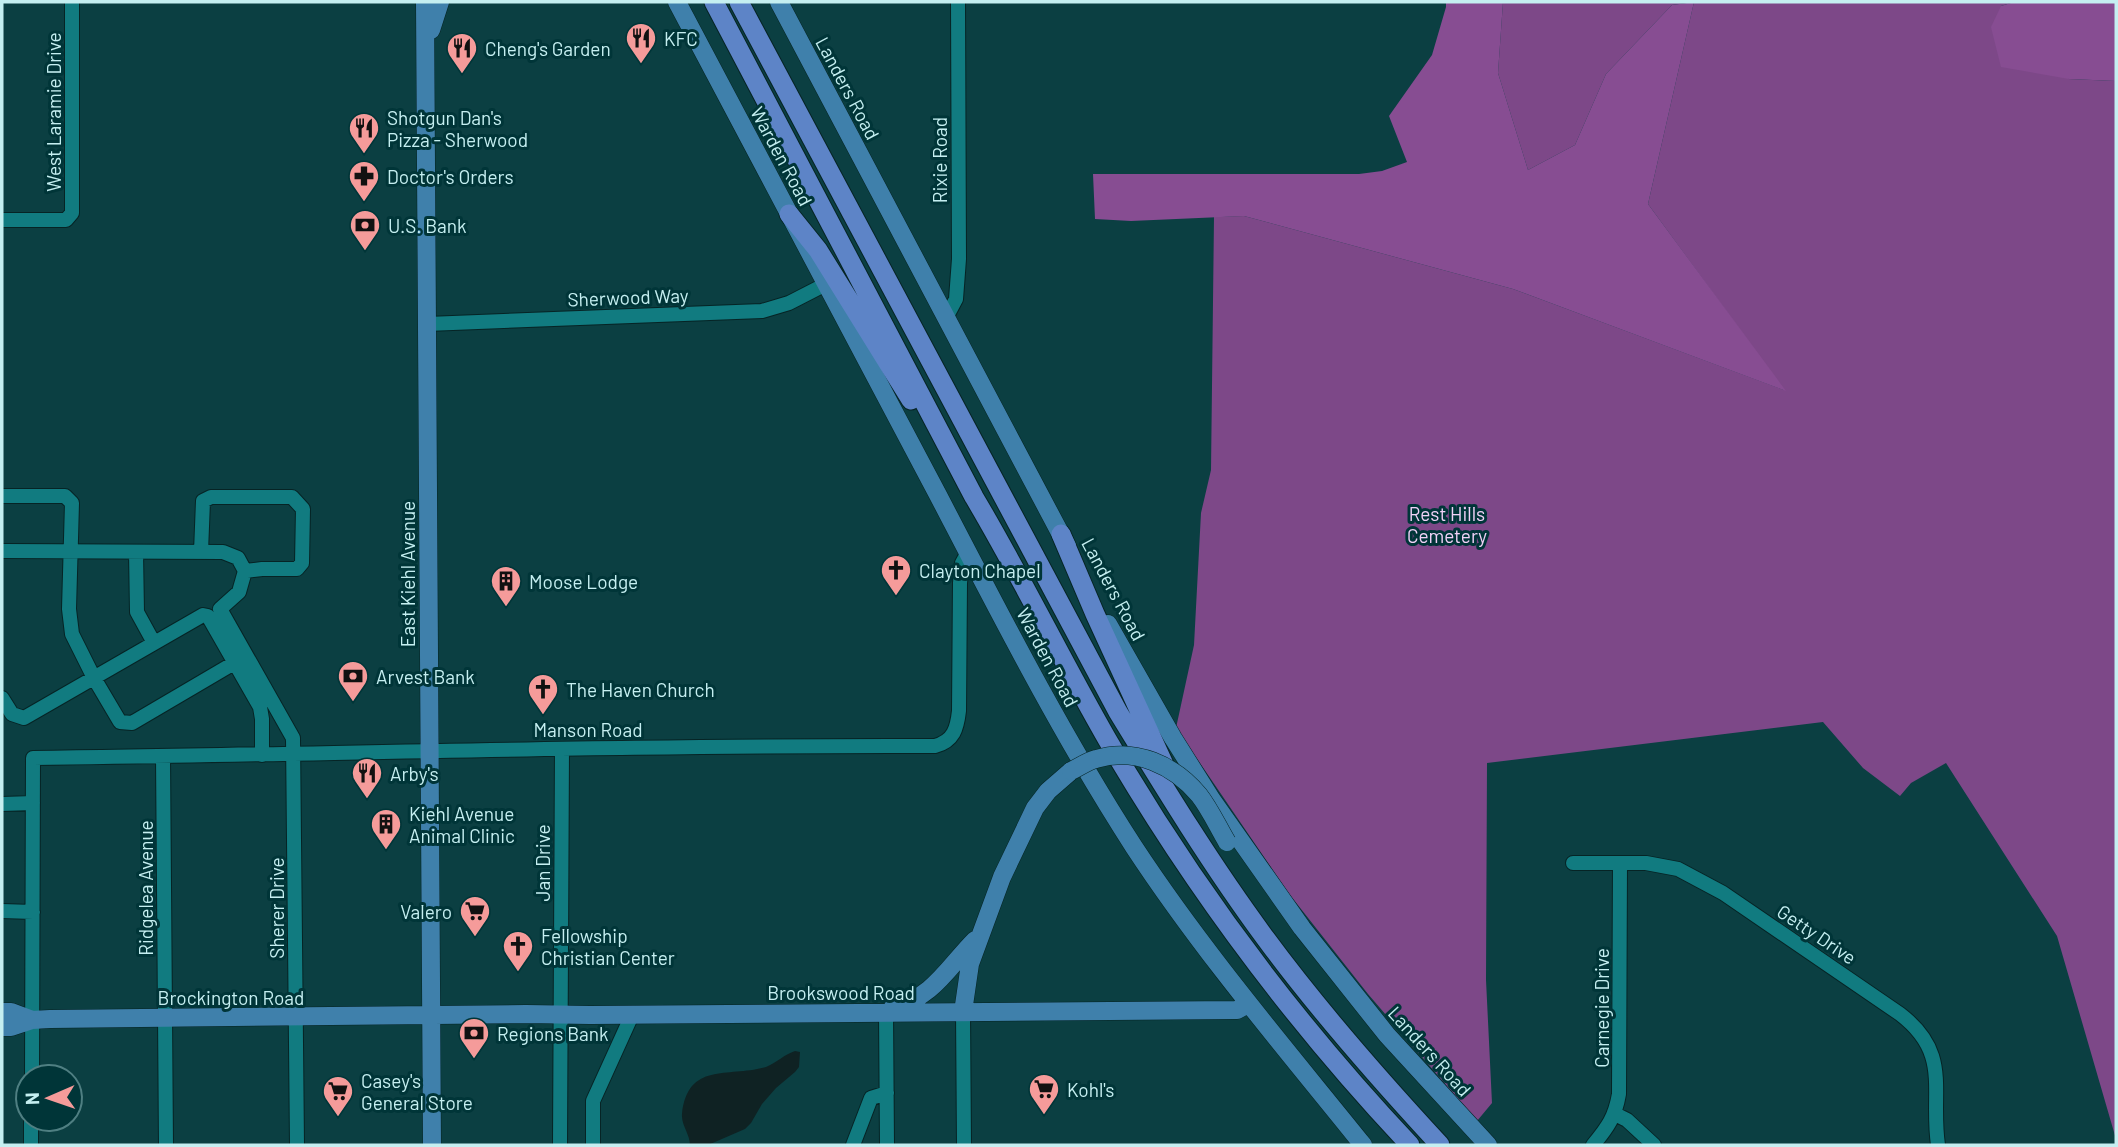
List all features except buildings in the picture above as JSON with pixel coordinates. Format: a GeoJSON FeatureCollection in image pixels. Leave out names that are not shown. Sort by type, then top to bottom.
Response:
{"type":"FeatureCollection","features":[{"type":"Feature","properties":{"kind":"highway"},"geometry":{"type":"LineString","coordinates":[[714,2],[974,498]]}},
{"type":"Feature","properties":{"kind":"highway"},"geometry":{"type":"LineString","coordinates":[[740,2],[1089,660],[1186,824],[1258,929],[1314,1000],[1391,1092],[1440,1145]]}},
{"type":"Feature","properties":{"kind":"highway"},"geometry":{"type":"LineString","coordinates":[[789,214],[818,250],[999,539],[1106,737],[1183,861],[1254,960],[1320,1044],[1410,1145]]}},
{"type":"Feature","properties":{"kind":"highway"},"geometry":{"type":"LineString","coordinates":[[1061,534],[1152,742],[1179,793],[1186,824]]}},
{"type":"Feature","properties":{"kind":"main road","name":"East Kiehl Avenue"},"geometry":{"type":"LineString","coordinates":[[425,2],[432,1145]]}},
{"type":"Feature","properties":{"kind":"main road"},"geometry":{"type":"LineString","coordinates":[[427,43],[440,2]]}},
{"type":"Feature","properties":{"kind":"main road","name":"Warden Road"},"geometry":{"type":"LineString","coordinates":[[677,2],[1060,725],[1118,822],[1158,883],[1248,1004],[1363,1145]]}},
{"type":"Feature","properties":{"kind":"main road","name":"Landers Road"},"geometry":{"type":"LineString","coordinates":[[779,2],[1115,637],[1173,738],[1234,833],[1352,993],[1488,1145]]}},
{"type":"Feature","properties":{"kind":"main road"},"geometry":{"type":"LineString","coordinates":[[963,1012],[970,964],[979,936],[1002,877],[1035,808],[1048,790],[1071,771],[1095,759],[1129,756],[1156,761],[1182,777],[1200,797],[1227,842],[1389,1052],[1438,1108],[1476,1145]]}},
{"type":"Feature","properties":{"kind":"main road"},"geometry":{"type":"LineString","coordinates":[[866,1012],[907,1004],[929,992],[979,936]]}},
{"type":"Feature","properties":{"kind":"main road","name":"Brookswood Road"},"geometry":{"type":"LineString","coordinates":[[432,1016],[1237,1010],[1248,1004]]}},
{"type":"Feature","properties":{"kind":"main road","name":"Brockington Road"},"geometry":{"type":"LineString","coordinates":[[2,1012],[32,1020]]}},
{"type":"Feature","properties":{"kind":"main road","name":"Brockington Road"},"geometry":{"type":"LineString","coordinates":[[2,1027],[32,1020],[432,1016]]}},
{"type":"Feature","properties":{"kind":"street","name":"West Laramie Drive"},"geometry":{"type":"LineString","coordinates":[[2,220],[66,220],[72,213],[72,2]]}},
{"type":"Feature","properties":{"kind":"street","name":"Rixie Road"},"geometry":{"type":"LineString","coordinates":[[947,316],[956,299],[959,260],[958,2]]}},
{"type":"Feature","properties":{"kind":"street","name":"Sherwood Way"},"geometry":{"type":"LineString","coordinates":[[427,324],[762,311],[789,303],[826,284]]}},
{"type":"Feature","properties":{"kind":"street"},"geometry":{"type":"LineString","coordinates":[[2,496],[65,496],[72,503],[69,609],[72,634],[120,722],[132,723],[240,659]]}},
{"type":"Feature","properties":{"kind":"street"},"geometry":{"type":"LineString","coordinates":[[201,552],[204,501],[211,496],[292,497],[303,509],[302,563],[297,569],[245,571]]}},
{"type":"Feature","properties":{"kind":"street"},"geometry":{"type":"LineString","coordinates":[[2,551],[223,552],[238,558],[245,571],[239,592],[214,612],[203,615],[24,718],[12,714],[2,698]]}},
{"type":"Feature","properties":{"kind":"street"},"geometry":{"type":"LineString","coordinates":[[136,552],[136,612],[154,643]]}},
{"type":"Feature","properties":{"kind":"street","name":"Manson Road"},"geometry":{"type":"LineString","coordinates":[[33,803],[33,758],[509,749],[935,746],[949,740],[957,729],[960,583],[962,563],[968,552]]}},
{"type":"Feature","properties":{"kind":"street"},"geometry":{"type":"LineString","coordinates":[[214,612],[261,695],[262,755]]}},
{"type":"Feature","properties":{"kind":"street","name":"Sherer Drive"},"geometry":{"type":"LineString","coordinates":[[261,695],[279,715],[293,738],[298,1145]]}},
{"type":"Feature","properties":{"kind":"street"},"geometry":{"type":"LineString","coordinates":[[262,719],[279,715]]}},
{"type":"Feature","properties":{"kind":"street","name":"Jan Drive"},"geometry":{"type":"LineString","coordinates":[[560,1145],[562,749]]}},
{"type":"Feature","properties":{"kind":"street","name":"Ridgelea Avenue"},"geometry":{"type":"LineString","coordinates":[[163,756],[166,1145]]}},
{"type":"Feature","properties":{"kind":"street"},"geometry":{"type":"LineString","coordinates":[[2,804],[33,803],[32,1063]]}},
{"type":"Feature","properties":{"kind":"street","name":"Getty Drive"},"geometry":{"type":"LineString","coordinates":[[1573,863],[1646,863],[1678,869],[1786,935],[1884,1001],[1912,1023],[1928,1043],[1935,1066],[1938,1145]]}},
{"type":"Feature","properties":{"kind":"street","name":"Carnegie Drive"},"geometry":{"type":"LineString","coordinates":[[1593,1145],[1615,1114],[1620,1073],[1620,864]]}},
{"type":"Feature","properties":{"kind":"street"},"geometry":{"type":"LineString","coordinates":[[2,911],[33,912]]}},
{"type":"Feature","properties":{"kind":"street"},"geometry":{"type":"LineString","coordinates":[[886,1012],[887,1145]]}},
{"type":"Feature","properties":{"kind":"street"},"geometry":{"type":"LineString","coordinates":[[963,1012],[964,1145]]}},
{"type":"Feature","properties":{"kind":"street"},"geometry":{"type":"LineString","coordinates":[[593,1145],[593,1101],[632,1015]]}},
{"type":"Feature","properties":{"kind":"street"},"geometry":{"type":"LineString","coordinates":[[853,1145],[871,1098],[887,1093]]}},
{"type":"Feature","properties":{"kind":"street"},"geometry":{"type":"LineString","coordinates":[[1615,1114],[1628,1120],[1654,1145]]}},
{"type":"Feature","properties":{"kind":"green space"},"geometry":{"type":"Polygon","coordinates":[[[1503,2],[1693,2],[1672,5],[1606,74],[1575,145],[1528,170],[1498,73],[1503,2]]]}},
{"type":"Feature","properties":{"kind":"green space","name":"Rest Hills Cemetery"},"geometry":{"type":"Polygon","coordinates":[[[1694,2],[2014,2],[2001,6],[2069,79],[2116,81],[2116,1139],[2057,936],[1946,763],[1911,783],[1900,796],[1863,768],[1823,722],[1487,763],[1486,980],[1492,1103],[1477,1121],[1368,994],[1290,895],[1176,728],[1194,645],[1201,513],[1211,470],[1214,217],[1244,216],[1513,289],[1784,390],[1648,204],[1694,2]]]}},
{"type":"Feature","properties":{"kind":"shaded area"},"geometry":{"type":"Polygon","coordinates":[[[1446,2],[1503,2],[1498,73],[1528,170],[1575,145],[1606,74],[1672,5],[1694,2],[1648,204],[1786,391],[1513,289],[1244,216],[1131,221],[1095,219],[1093,174],[1359,174],[1382,171],[1407,162],[1389,116],[1432,55],[1446,2]]]}},
{"type":"Feature","properties":{"kind":"shaded area"},"geometry":{"type":"Polygon","coordinates":[[[2014,2],[2116,2],[2116,81],[2069,79],[2001,67],[1991,27],[2001,6],[2014,2]]]}},
{"type":"Feature","properties":{"kind":"water"},"geometry":{"type":"Polygon","coordinates":[[[795,1051],[800,1052],[799,1067],[762,1104],[745,1129],[708,1145],[690,1145],[682,1114],[692,1086],[712,1075],[766,1067],[795,1051]]]}},
{"type":"Feature","properties":{"kind":"place","name":"KFC"},"geometry":{"type":"Point","coordinates":[641,65]}},
{"type":"Feature","properties":{"kind":"place","name":"Cheng's Garden"},"geometry":{"type":"Point","coordinates":[462,75]}},
{"type":"Feature","properties":{"kind":"place","name":"Shotgun Dan's Pizza - Sherwood"},"geometry":{"type":"Point","coordinates":[364,155]}},
{"type":"Feature","properties":{"kind":"place","name":"Doctor's Orders"},"geometry":{"type":"Point","coordinates":[364,203]}},
{"type":"Feature","properties":{"kind":"place","name":"U.S. Bank"},"geometry":{"type":"Point","coordinates":[365,252]}},
{"type":"Feature","properties":{"kind":"place","name":"Clayton Chapel"},"geometry":{"type":"Point","coordinates":[896,597]}},
{"type":"Feature","properties":{"kind":"place","name":"Moose Lodge"},"geometry":{"type":"Point","coordinates":[506,608]}},
{"type":"Feature","properties":{"kind":"place","name":"Arvest Bank"},"geometry":{"type":"Point","coordinates":[353,703]}},
{"type":"Feature","properties":{"kind":"place","name":"The Haven Church"},"geometry":{"type":"Point","coordinates":[543,716]}},
{"type":"Feature","properties":{"kind":"place","name":"Arby's"},"geometry":{"type":"Point","coordinates":[367,800]}},
{"type":"Feature","properties":{"kind":"place","name":"Kiehl Avenue Animal Clinic"},"geometry":{"type":"Point","coordinates":[386,851]}},
{"type":"Feature","properties":{"kind":"place","name":"Valero"},"geometry":{"type":"Point","coordinates":[475,938]}},
{"type":"Feature","properties":{"kind":"place","name":"Fellowship Christian Center"},"geometry":{"type":"Point","coordinates":[518,973]}},
{"type":"Feature","properties":{"kind":"place","name":"Regions Bank"},"geometry":{"type":"Point","coordinates":[474,1060]}},
{"type":"Feature","properties":{"kind":"place","name":"Kohl's"},"geometry":{"type":"Point","coordinates":[1044,1116]}},
{"type":"Feature","properties":{"kind":"place","name":"Casey's General Store"},"geometry":{"type":"Point","coordinates":[338,1118]}}]}
